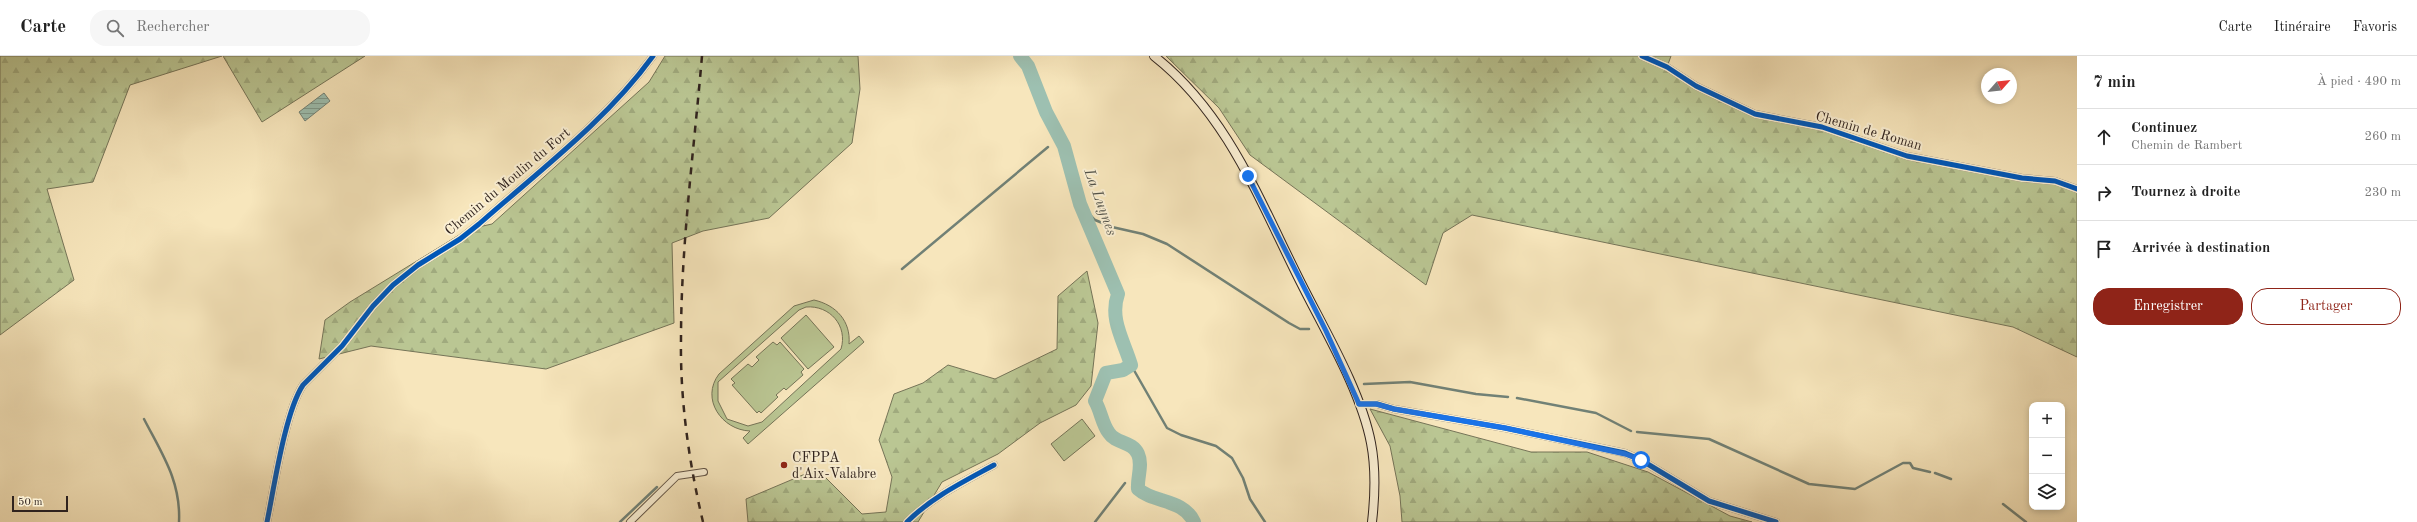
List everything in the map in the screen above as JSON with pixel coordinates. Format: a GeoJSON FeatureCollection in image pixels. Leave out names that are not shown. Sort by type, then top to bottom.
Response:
{"type":"FeatureCollection","features":[{"type":"Feature","properties":{"kind":"main road"},"geometry":{"type":"LineString","coordinates":[[1154,56],[1205,105],[1236,151],[1326,331],[1359,404],[1371,444],[1374,471],[1372,522]]}},
{"type":"Feature","properties":{"kind":"street","name":"Chemin du Moulin du Fort"},"geometry":{"type":"LineString","coordinates":[[267,522],[290,416],[297,394],[303,385],[350,338],[382,295],[418,265],[460,239],[479,224],[588,128],[618,98],[653,56]]}},
{"type":"Feature","properties":{"kind":"street","name":"Chemin de Roman"},"geometry":{"type":"LineString","coordinates":[[1642,56],[1667,67],[1696,86],[1755,114],[1822,128],[1907,156],[2022,178],[2055,181],[2077,189]]}},
{"type":"Feature","properties":{"kind":"street"},"geometry":{"type":"LineString","coordinates":[[1359,404],[1376,404],[1394,409],[1505,428],[1625,454],[1641,460],[1709,501],[1776,522]]}},
{"type":"Feature","properties":{"kind":"street"},"geometry":{"type":"LineString","coordinates":[[907,522],[922,507],[994,465]]}},
{"type":"Feature","properties":{"kind":"street"},"geometry":{"type":"LineString","coordinates":[[630,522],[677,476],[704,472]]}},
{"type":"Feature","properties":{"kind":"green space"},"geometry":{"type":"Polygon","coordinates":[[[0,56],[222,56],[130,85],[93,182],[47,189],[74,280],[0,335],[0,56]]]}},
{"type":"Feature","properties":{"kind":"green space"},"geometry":{"type":"Polygon","coordinates":[[[223,56],[365,56],[262,122],[223,56]]]}},
{"type":"Feature","properties":{"kind":"green space"},"geometry":{"type":"Polygon","coordinates":[[[665,56],[858,56],[860,89],[852,143],[769,218],[703,231],[672,243],[674,323],[546,369],[371,346],[319,359],[325,320],[350,302],[469,229],[492,224],[649,82],[665,56]]]}},
{"type":"Feature","properties":{"kind":"green space"},"geometry":{"type":"Polygon","coordinates":[[[1166,56],[1671,56],[1667,67],[1741,108],[1822,127],[1907,156],[2055,181],[2077,189],[2077,357],[2013,327],[1472,215],[1443,233],[1426,285],[1250,155],[1219,108],[1166,56]]]}},
{"type":"Feature","properties":{"kind":"green space"},"geometry":{"type":"Polygon","coordinates":[[[1087,271],[1098,323],[1091,386],[1076,405],[1040,423],[998,454],[942,482],[918,522],[748,522],[746,499],[817,469],[862,514],[886,512],[892,477],[879,440],[894,394],[923,383],[948,365],[995,379],[1057,349],[1058,296],[1087,271]]]}},
{"type":"Feature","properties":{"kind":"green space"},"geometry":{"type":"Polygon","coordinates":[[[814,300],[822,302],[835,310],[845,321],[849,336],[849,344],[859,336],[864,342],[748,444],[743,438],[750,431],[731,425],[717,412],[713,403],[712,393],[714,384],[719,374],[794,306],[814,300]],[[806,307],[799,310],[718,382],[718,401],[727,419],[748,426],[762,422],[841,349],[842,332],[839,325],[829,313],[823,309],[806,307]]]}},
{"type":"Feature","properties":{"kind":"green space"},"geometry":{"type":"Polygon","coordinates":[[[806,315],[834,347],[808,369],[781,338],[806,315]]]}},
{"type":"Feature","properties":{"kind":"green space"},"geometry":{"type":"Polygon","coordinates":[[[773,342],[777,345],[780,342],[804,369],[801,372],[803,375],[786,390],[784,388],[776,395],[778,397],[761,413],[759,411],[757,413],[732,385],[735,383],[731,379],[748,364],[752,367],[759,360],[756,357],[773,342]]]}},
{"type":"Feature","properties":{"kind":"green space"},"geometry":{"type":"Polygon","coordinates":[[[1370,409],[1531,452],[1587,452],[1648,472],[1730,516],[1752,522],[1402,522],[1400,496],[1390,446],[1370,409]]]}},
{"type":"Feature","properties":{"kind":"green space"},"geometry":{"type":"Polygon","coordinates":[[[1082,419],[1095,436],[1064,461],[1051,444],[1082,419]]]}},
{"type":"Feature","properties":{"kind":"shaded area"},"geometry":{"type":"Polygon","coordinates":[[[324,93],[330,101],[305,121],[299,112],[324,93]]]}},
{"type":"Feature","properties":{"kind":"waterway","name":"La Luynes"},"geometry":{"type":"LineString","coordinates":[[1020,56],[1028,66],[1046,112],[1064,146],[1080,204],[1118,294],[1115,312],[1116,321],[1131,365],[1123,370],[1106,373],[1095,401],[1105,426],[1112,437],[1132,447],[1138,454],[1140,462],[1138,489],[1152,497],[1176,505],[1183,509],[1194,522]]}},
{"type":"Feature","properties":{"kind":"waterway"},"geometry":{"type":"LineString","coordinates":[[902,269],[1048,147]]}},
{"type":"Feature","properties":{"kind":"waterway"},"geometry":{"type":"LineString","coordinates":[[1080,204],[1095,220],[1110,226]]}},
{"type":"Feature","properties":{"kind":"waterway"},"geometry":{"type":"LineString","coordinates":[[1112,227],[1143,234],[1167,244],[1289,323],[1300,329],[1309,329]]}},
{"type":"Feature","properties":{"kind":"waterway"},"geometry":{"type":"LineString","coordinates":[[1131,365],[1167,428],[1181,435],[1216,446],[1232,458],[1243,478],[1250,499],[1265,522]]}},
{"type":"Feature","properties":{"kind":"waterway"},"geometry":{"type":"LineString","coordinates":[[1364,384],[1410,382],[1476,394],[1508,397]]}},
{"type":"Feature","properties":{"kind":"waterway"},"geometry":{"type":"LineString","coordinates":[[1517,398],[1596,413],[1631,431]]}},
{"type":"Feature","properties":{"kind":"waterway"},"geometry":{"type":"LineString","coordinates":[[144,419],[164,456],[174,481],[179,507],[179,522]]}},
{"type":"Feature","properties":{"kind":"waterway"},"geometry":{"type":"LineString","coordinates":[[1637,432],[1709,439],[1809,484],[1855,489],[1903,463],[1910,463],[1913,468],[1930,472]]}},
{"type":"Feature","properties":{"kind":"waterway"},"geometry":{"type":"LineString","coordinates":[[1135,470],[1140,463]]}},
{"type":"Feature","properties":{"kind":"waterway"},"geometry":{"type":"LineString","coordinates":[[1935,473],[1951,479]]}},
{"type":"Feature","properties":{"kind":"waterway"},"geometry":{"type":"LineString","coordinates":[[1095,522],[1125,483]]}},
{"type":"Feature","properties":{"kind":"waterway"},"geometry":{"type":"LineString","coordinates":[[620,522],[657,487]]}},
{"type":"Feature","properties":{"kind":"waterway"},"geometry":{"type":"LineString","coordinates":[[2003,504],[2026,522]]}},
{"type":"Feature","properties":{"kind":"railway"},"geometry":{"type":"LineString","coordinates":[[702,56],[688,198],[683,268],[681,362],[686,431],[703,522]]}},
{"type":"Feature","properties":{"kind":"cycle path"},"geometry":{"type":"LineString","coordinates":[[267,522],[286,431],[291,413],[303,385],[342,346],[373,306],[393,285],[418,265],[460,239],[548,165],[593,124],[634,80],[653,56]]}},
{"type":"Feature","properties":{"kind":"cycle path"},"geometry":{"type":"LineString","coordinates":[[1642,56],[1667,67],[1696,86],[1755,114],[1822,127],[1907,156],[2022,178],[2055,181],[2077,189]]}},
{"type":"Feature","properties":{"kind":"cycle path"},"geometry":{"type":"LineString","coordinates":[[1359,404],[1377,404],[1394,409],[1505,428],[1625,453],[1641,460],[1709,501],[1776,522]]}},
{"type":"Feature","properties":{"kind":"cycle path"},"geometry":{"type":"LineString","coordinates":[[907,522],[937,497],[994,465]]}},
{"type":"Feature","properties":{"kind":"place","name":"CFPPA d'Aix-Valabre"},"geometry":{"type":"Point","coordinates":[784,465]}},
{"type":"Feature","properties":{"kind":"route"},"geometry":{"type":"LineString","coordinates":[[1248,176],[1326,331],[1359,404],[1376,404],[1394,409],[1505,428],[1625,454],[1641,460]]}}]}
